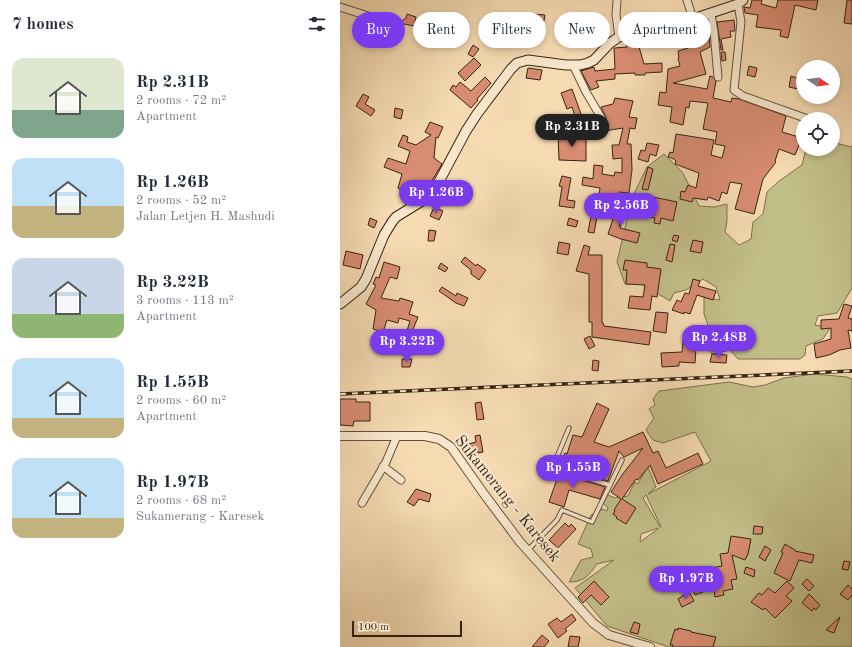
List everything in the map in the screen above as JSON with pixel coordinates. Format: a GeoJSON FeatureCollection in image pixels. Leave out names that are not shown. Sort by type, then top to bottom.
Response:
{"type":"FeatureCollection","features":[{"type":"Feature","properties":{"kind":"main road"},"geometry":{"type":"LineString","coordinates":[[711,14],[740,2]]}},
{"type":"Feature","properties":{"kind":"main road"},"geometry":{"type":"LineString","coordinates":[[340,304],[361,287],[366,279],[384,235],[396,217],[422,201],[436,188],[466,131],[477,114],[517,64],[528,60],[580,65],[594,60],[610,43],[618,39]]}},
{"type":"Feature","properties":{"kind":"street"},"geometry":{"type":"LineString","coordinates":[[617,0],[616,15],[618,30]]}},
{"type":"Feature","properties":{"kind":"street"},"geometry":{"type":"LineString","coordinates":[[687,0],[691,12]]}},
{"type":"Feature","properties":{"kind":"street"},"geometry":{"type":"LineString","coordinates":[[740,2],[741,22],[734,90],[743,96],[796,115]]}},
{"type":"Feature","properties":{"kind":"street"},"geometry":{"type":"LineString","coordinates":[[340,7],[356,12]]}},
{"type":"Feature","properties":{"kind":"street"},"geometry":{"type":"LineString","coordinates":[[711,14],[718,77]]}},
{"type":"Feature","properties":{"kind":"street"},"geometry":{"type":"LineString","coordinates":[[574,65],[586,92],[602,119]]}},
{"type":"Feature","properties":{"kind":"street","name":"Sukamerang - Karesek"},"geometry":{"type":"LineString","coordinates":[[340,436],[432,436],[439,438],[451,446],[484,494],[527,550],[570,599],[599,628],[617,638],[650,647]]}},
{"type":"Feature","properties":{"kind":"street"},"geometry":{"type":"LineString","coordinates":[[362,503],[383,466],[397,436]]}},
{"type":"Feature","properties":{"kind":"street"},"geometry":{"type":"LineString","coordinates":[[383,466],[401,480]]}},
{"type":"Feature","properties":{"kind":"lane"},"geometry":{"type":"LineString","coordinates":[[569,428],[557,457],[559,469],[610,485]]}},
{"type":"Feature","properties":{"kind":"lane"},"geometry":{"type":"LineString","coordinates":[[527,550],[557,520],[562,510],[592,522],[622,460]]}},
{"type":"Feature","properties":{"kind":"shaded area"},"geometry":{"type":"Polygon","coordinates":[[[840,144],[852,147],[852,288],[837,313],[818,316],[815,325],[830,328],[823,339],[806,346],[805,355],[800,359],[738,359],[730,350],[712,354],[705,345],[708,325],[704,314],[704,297],[720,300],[716,287],[703,279],[686,290],[674,293],[670,301],[640,283],[625,284],[617,262],[632,198],[647,167],[664,154],[683,173],[699,206],[714,207],[727,204],[727,221],[725,232],[739,245],[751,239],[753,222],[763,214],[767,192],[779,181],[802,165],[804,156],[840,156],[840,144]]]}},
{"type":"Feature","properties":{"kind":"shaded area"},"geometry":{"type":"Polygon","coordinates":[[[815,374],[847,377],[852,379],[852,647],[669,647],[607,626],[575,588],[614,560],[597,564],[589,575],[583,579],[569,582],[581,560],[593,557],[591,549],[578,544],[591,515],[603,509],[607,511],[608,508],[603,503],[608,495],[615,498],[628,496],[635,482],[638,484],[646,469],[643,455],[656,487],[648,494],[711,461],[695,432],[663,443],[653,440],[646,430],[654,418],[649,409],[655,405],[653,399],[659,391],[729,382],[753,387],[765,385],[784,378],[815,374]],[[646,495],[643,498],[661,527],[646,495]],[[658,529],[641,534],[640,542],[658,529]]]}},
{"type":"Feature","properties":{"kind":"building"},"geometry":{"type":"Polygon","coordinates":[[[752,0],[762,0],[761,4],[776,8],[778,0],[818,0],[816,10],[795,5],[788,38],[780,36],[781,30],[756,27],[758,15],[745,13],[744,7],[750,8],[752,0]]]}},
{"type":"Feature","properties":{"kind":"building"},"geometry":{"type":"Polygon","coordinates":[[[847,0],[852,0],[852,24],[844,23],[847,0]]]}},
{"type":"Feature","properties":{"kind":"building"},"geometry":{"type":"Polygon","coordinates":[[[407,14],[413,16],[413,26],[405,24],[407,14]]]}},
{"type":"Feature","properties":{"kind":"building"},"geometry":{"type":"Polygon","coordinates":[[[734,20],[735,31],[730,31],[731,37],[721,39],[723,50],[721,50],[717,22],[734,20]]]}},
{"type":"Feature","properties":{"kind":"building"},"geometry":{"type":"Polygon","coordinates":[[[473,45],[479,49],[473,57],[468,54],[473,45]]]}},
{"type":"Feature","properties":{"kind":"building"},"geometry":{"type":"Polygon","coordinates":[[[614,48],[639,48],[644,64],[662,63],[662,72],[645,73],[645,75],[635,75],[635,73],[615,74],[615,79],[596,81],[599,87],[591,90],[581,71],[594,67],[595,71],[615,69],[614,48]]]}},
{"type":"Feature","properties":{"kind":"building"},"geometry":{"type":"Polygon","coordinates":[[[688,48],[708,48],[700,52],[706,74],[673,83],[707,89],[710,76],[713,77],[716,81],[713,98],[731,102],[732,98],[739,99],[786,116],[782,132],[796,136],[795,155],[779,149],[776,162],[763,179],[754,214],[735,209],[742,184],[730,182],[727,194],[722,192],[719,201],[708,197],[707,200],[693,198],[692,202],[680,199],[681,191],[685,192],[688,185],[696,188],[699,173],[675,164],[676,161],[674,159],[668,157],[670,152],[673,153],[676,134],[714,140],[711,155],[722,158],[725,146],[715,144],[717,132],[703,129],[708,103],[690,101],[689,108],[686,107],[683,125],[670,122],[672,107],[658,105],[660,92],[666,93],[668,69],[680,66],[678,51],[688,48]]]}},
{"type":"Feature","properties":{"kind":"building"},"geometry":{"type":"Polygon","coordinates":[[[721,52],[725,52],[726,60],[722,61],[721,52]]]}},
{"type":"Feature","properties":{"kind":"building"},"geometry":{"type":"Polygon","coordinates":[[[474,58],[481,65],[465,81],[458,73],[474,58]]]}},
{"type":"Feature","properties":{"kind":"building"},"geometry":{"type":"Polygon","coordinates":[[[749,66],[757,68],[755,77],[747,75],[749,66]]]}},
{"type":"Feature","properties":{"kind":"building"},"geometry":{"type":"Polygon","coordinates":[[[528,68],[542,70],[540,80],[526,78],[528,68]]]}},
{"type":"Feature","properties":{"kind":"building"},"geometry":{"type":"Polygon","coordinates":[[[791,76],[796,78],[796,89],[789,87],[791,76]]]}},
{"type":"Feature","properties":{"kind":"building"},"geometry":{"type":"Polygon","coordinates":[[[485,77],[491,83],[471,108],[450,90],[453,85],[456,87],[460,82],[471,91],[485,77]]]}},
{"type":"Feature","properties":{"kind":"building"},"geometry":{"type":"Polygon","coordinates":[[[572,89],[581,114],[575,116],[572,107],[567,109],[561,93],[572,89]]]}},
{"type":"Feature","properties":{"kind":"building"},"geometry":{"type":"Polygon","coordinates":[[[363,94],[369,97],[365,104],[375,110],[371,116],[356,106],[363,94]]]}},
{"type":"Feature","properties":{"kind":"building"},"geometry":{"type":"Polygon","coordinates":[[[615,98],[633,101],[629,117],[637,118],[635,129],[630,128],[627,144],[631,144],[632,170],[629,193],[619,192],[618,199],[599,195],[600,188],[582,185],[583,177],[593,179],[594,165],[603,166],[602,174],[614,176],[615,172],[622,173],[622,158],[613,159],[612,145],[619,145],[623,128],[598,132],[599,139],[588,139],[587,126],[601,126],[600,124],[606,122],[606,117],[601,107],[613,104],[615,98]]]}},
{"type":"Feature","properties":{"kind":"building"},"geometry":{"type":"Polygon","coordinates":[[[395,108],[403,110],[401,119],[394,117],[395,108]]]}},
{"type":"Feature","properties":{"kind":"building"},"geometry":{"type":"Polygon","coordinates":[[[430,122],[443,127],[438,138],[436,137],[434,158],[442,164],[431,182],[423,190],[410,198],[398,188],[402,174],[384,167],[388,158],[406,164],[410,151],[398,146],[403,135],[408,137],[407,142],[416,145],[431,135],[425,132],[430,122]]]}},
{"type":"Feature","properties":{"kind":"building"},"geometry":{"type":"Polygon","coordinates":[[[558,134],[568,134],[586,138],[586,161],[559,160],[558,134]]]}},
{"type":"Feature","properties":{"kind":"building"},"geometry":{"type":"Polygon","coordinates":[[[647,143],[659,145],[656,156],[650,154],[648,162],[638,159],[641,150],[645,151],[647,143]]]}},
{"type":"Feature","properties":{"kind":"building"},"geometry":{"type":"Polygon","coordinates":[[[648,167],[653,169],[648,190],[642,189],[648,167]]]}},
{"type":"Feature","properties":{"kind":"building"},"geometry":{"type":"Polygon","coordinates":[[[562,176],[571,178],[567,200],[575,201],[574,208],[559,206],[562,187],[559,186],[562,176]]]}},
{"type":"Feature","properties":{"kind":"building"},"geometry":{"type":"Polygon","coordinates":[[[653,197],[677,202],[673,221],[661,218],[660,224],[654,223],[655,218],[645,216],[647,210],[650,211],[653,197]]]}},
{"type":"Feature","properties":{"kind":"building"},"geometry":{"type":"Polygon","coordinates":[[[609,206],[625,211],[619,226],[621,226],[620,228],[640,233],[637,243],[608,234],[615,213],[608,211],[609,206]]]}},
{"type":"Feature","properties":{"kind":"building"},"geometry":{"type":"Polygon","coordinates":[[[434,207],[443,211],[439,220],[430,216],[434,207]]]}},
{"type":"Feature","properties":{"kind":"building"},"geometry":{"type":"Polygon","coordinates":[[[632,208],[645,211],[642,218],[630,215],[632,208]]]}},
{"type":"Feature","properties":{"kind":"building"},"geometry":{"type":"Polygon","coordinates":[[[591,216],[597,217],[594,233],[588,232],[591,216]]]}},
{"type":"Feature","properties":{"kind":"building"},"geometry":{"type":"Polygon","coordinates":[[[370,218],[377,221],[374,228],[368,225],[370,218]]]}},
{"type":"Feature","properties":{"kind":"building"},"geometry":{"type":"Polygon","coordinates":[[[569,218],[578,221],[576,227],[567,225],[569,218]]]}},
{"type":"Feature","properties":{"kind":"building"},"geometry":{"type":"Polygon","coordinates":[[[429,230],[436,231],[434,241],[428,241],[429,230]]]}},
{"type":"Feature","properties":{"kind":"building"},"geometry":{"type":"Polygon","coordinates":[[[674,235],[679,236],[677,242],[672,240],[674,235]]]}},
{"type":"Feature","properties":{"kind":"building"},"geometry":{"type":"Polygon","coordinates":[[[693,240],[703,242],[701,253],[690,251],[693,240]]]}},
{"type":"Feature","properties":{"kind":"building"},"geometry":{"type":"Polygon","coordinates":[[[559,242],[570,244],[568,255],[557,253],[559,242]]]}},
{"type":"Feature","properties":{"kind":"building"},"geometry":{"type":"Polygon","coordinates":[[[670,244],[675,245],[672,262],[666,260],[670,244]]]}},
{"type":"Feature","properties":{"kind":"building"},"geometry":{"type":"Polygon","coordinates":[[[584,245],[590,247],[588,255],[602,255],[602,323],[604,326],[651,332],[649,345],[592,337],[592,322],[589,322],[589,274],[576,271],[584,245]]]}},
{"type":"Feature","properties":{"kind":"building"},"geometry":{"type":"Polygon","coordinates":[[[346,251],[363,255],[360,269],[343,265],[346,251]]]}},
{"type":"Feature","properties":{"kind":"building"},"geometry":{"type":"Polygon","coordinates":[[[465,257],[476,266],[477,264],[486,270],[479,280],[471,274],[471,270],[461,262],[465,257]]]}},
{"type":"Feature","properties":{"kind":"building"},"geometry":{"type":"Polygon","coordinates":[[[625,260],[647,263],[647,267],[661,269],[657,297],[652,296],[650,310],[628,308],[630,296],[643,297],[645,285],[626,284],[627,270],[623,270],[625,260]]]}},
{"type":"Feature","properties":{"kind":"building"},"geometry":{"type":"Polygon","coordinates":[[[384,262],[400,267],[397,279],[390,277],[381,298],[399,301],[400,298],[413,302],[409,314],[418,317],[409,339],[405,337],[410,321],[399,318],[398,323],[387,320],[383,332],[373,329],[376,310],[366,304],[376,285],[373,284],[376,277],[379,278],[384,262]]]}},
{"type":"Feature","properties":{"kind":"building"},"geometry":{"type":"Polygon","coordinates":[[[441,263],[448,268],[445,272],[438,268],[441,263]]]}},
{"type":"Feature","properties":{"kind":"building"},"geometry":{"type":"Polygon","coordinates":[[[693,279],[700,281],[698,286],[716,291],[713,300],[697,295],[690,314],[684,312],[684,314],[672,310],[677,300],[681,302],[685,293],[689,294],[693,279]]]}},
{"type":"Feature","properties":{"kind":"building"},"geometry":{"type":"Polygon","coordinates":[[[442,287],[456,296],[457,293],[468,298],[464,306],[456,303],[439,291],[442,287]]]}},
{"type":"Feature","properties":{"kind":"building"},"geometry":{"type":"Polygon","coordinates":[[[844,304],[852,306],[848,318],[852,319],[852,331],[848,330],[851,348],[816,358],[814,344],[831,339],[831,328],[821,329],[821,320],[839,319],[844,304]]]}},
{"type":"Feature","properties":{"kind":"building"},"geometry":{"type":"Polygon","coordinates":[[[656,312],[668,313],[666,333],[653,331],[656,312]]]}},
{"type":"Feature","properties":{"kind":"building"},"geometry":{"type":"Polygon","coordinates":[[[590,336],[595,346],[589,349],[584,339],[590,336]]]}},
{"type":"Feature","properties":{"kind":"building"},"geometry":{"type":"Polygon","coordinates":[[[683,341],[698,341],[695,363],[679,362],[679,366],[662,367],[661,353],[682,352],[683,341]]]}},
{"type":"Feature","properties":{"kind":"building"},"geometry":{"type":"Polygon","coordinates":[[[712,354],[727,355],[726,363],[710,362],[712,354]]]}},
{"type":"Feature","properties":{"kind":"building"},"geometry":{"type":"Polygon","coordinates":[[[402,359],[412,359],[410,367],[402,367],[402,359]]]}},
{"type":"Feature","properties":{"kind":"building"},"geometry":{"type":"Polygon","coordinates":[[[593,360],[599,361],[598,371],[592,370],[593,360]]]}},
{"type":"Feature","properties":{"kind":"building"},"geometry":{"type":"Polygon","coordinates":[[[340,399],[356,399],[356,402],[370,402],[370,421],[354,421],[353,426],[340,425],[340,399]]]}},
{"type":"Feature","properties":{"kind":"building"},"geometry":{"type":"Polygon","coordinates":[[[481,402],[484,419],[477,420],[475,403],[481,402]]]}},
{"type":"Feature","properties":{"kind":"building"},"geometry":{"type":"Polygon","coordinates":[[[597,403],[609,409],[594,442],[609,447],[643,432],[653,453],[658,451],[666,468],[698,453],[703,464],[658,484],[650,465],[638,480],[636,479],[622,499],[636,508],[626,524],[616,518],[617,517],[613,514],[621,499],[611,492],[643,448],[624,457],[619,451],[608,481],[562,467],[561,464],[565,453],[567,454],[573,435],[582,437],[597,403]]]}},
{"type":"Feature","properties":{"kind":"building"},"geometry":{"type":"Polygon","coordinates":[[[480,435],[483,452],[478,453],[477,449],[467,451],[465,445],[476,442],[475,436],[480,435]]]}},
{"type":"Feature","properties":{"kind":"building"},"geometry":{"type":"Polygon","coordinates":[[[559,473],[605,487],[600,499],[569,490],[564,507],[549,502],[559,473]]]}},
{"type":"Feature","properties":{"kind":"building"},"geometry":{"type":"Polygon","coordinates":[[[416,489],[431,494],[429,502],[419,499],[414,506],[407,502],[416,489]]]}},
{"type":"Feature","properties":{"kind":"building"},"geometry":{"type":"Polygon","coordinates":[[[565,523],[569,527],[571,524],[576,529],[558,548],[549,540],[565,523]]]}},
{"type":"Feature","properties":{"kind":"building"},"geometry":{"type":"Polygon","coordinates":[[[754,526],[763,527],[762,534],[753,534],[754,526]]]}},
{"type":"Feature","properties":{"kind":"building"},"geometry":{"type":"Polygon","coordinates":[[[731,536],[751,539],[748,554],[745,560],[732,555],[737,579],[731,580],[733,589],[723,591],[724,595],[715,597],[714,590],[716,590],[711,568],[722,566],[720,554],[728,553],[731,536]]]}},
{"type":"Feature","properties":{"kind":"building"},"geometry":{"type":"Polygon","coordinates":[[[785,544],[795,551],[814,555],[812,563],[799,560],[790,581],[774,573],[783,553],[781,552],[785,544]]]}},
{"type":"Feature","properties":{"kind":"building"},"geometry":{"type":"Polygon","coordinates":[[[765,546],[771,550],[765,561],[759,557],[765,546]]]}},
{"type":"Feature","properties":{"kind":"building"},"geometry":{"type":"Polygon","coordinates":[[[844,561],[850,562],[848,570],[842,569],[844,561]]]}},
{"type":"Feature","properties":{"kind":"building"},"geometry":{"type":"Polygon","coordinates":[[[746,567],[755,570],[754,577],[744,573],[746,567]]]}},
{"type":"Feature","properties":{"kind":"building"},"geometry":{"type":"Polygon","coordinates":[[[807,579],[814,586],[809,591],[802,584],[807,579]]]}},
{"type":"Feature","properties":{"kind":"building"},"geometry":{"type":"Polygon","coordinates":[[[594,581],[609,597],[601,605],[591,595],[583,603],[578,597],[594,581]]]}},
{"type":"Feature","properties":{"kind":"building"},"geometry":{"type":"Polygon","coordinates":[[[699,581],[703,592],[695,595],[691,584],[699,581]]]}},
{"type":"Feature","properties":{"kind":"building"},"geometry":{"type":"Polygon","coordinates":[[[787,581],[794,588],[786,596],[792,601],[775,618],[765,608],[763,610],[751,602],[759,593],[762,595],[768,588],[775,593],[787,581]]]}},
{"type":"Feature","properties":{"kind":"building"},"geometry":{"type":"Polygon","coordinates":[[[848,585],[852,589],[852,595],[848,600],[840,594],[848,585]]]}},
{"type":"Feature","properties":{"kind":"building"},"geometry":{"type":"Polygon","coordinates":[[[689,592],[694,601],[682,607],[678,599],[689,592]]]}},
{"type":"Feature","properties":{"kind":"building"},"geometry":{"type":"Polygon","coordinates":[[[809,594],[820,605],[816,610],[814,608],[812,611],[802,603],[809,594]]]}},
{"type":"Feature","properties":{"kind":"building"},"geometry":{"type":"Polygon","coordinates":[[[572,614],[576,620],[565,629],[567,631],[558,638],[548,624],[557,618],[561,622],[572,614]]]}},
{"type":"Feature","properties":{"kind":"building"},"geometry":{"type":"Polygon","coordinates":[[[840,617],[834,633],[826,630],[840,617]]]}},
{"type":"Feature","properties":{"kind":"building"},"geometry":{"type":"Polygon","coordinates":[[[634,622],[640,624],[638,634],[630,632],[634,622]]]}},
{"type":"Feature","properties":{"kind":"building"},"geometry":{"type":"Polygon","coordinates":[[[678,628],[716,637],[713,647],[672,647],[673,645],[670,645],[675,629],[678,630],[678,628]]]}},
{"type":"Feature","properties":{"kind":"building"},"geometry":{"type":"Polygon","coordinates":[[[542,635],[549,641],[544,647],[532,647],[542,635]]]}},
{"type":"Feature","properties":{"kind":"building"},"geometry":{"type":"Polygon","coordinates":[[[570,636],[580,637],[578,647],[568,647],[570,636]]]}},
{"type":"Feature","properties":{"kind":"railway"},"geometry":{"type":"LineString","coordinates":[[340,394],[852,371]]}}]}
